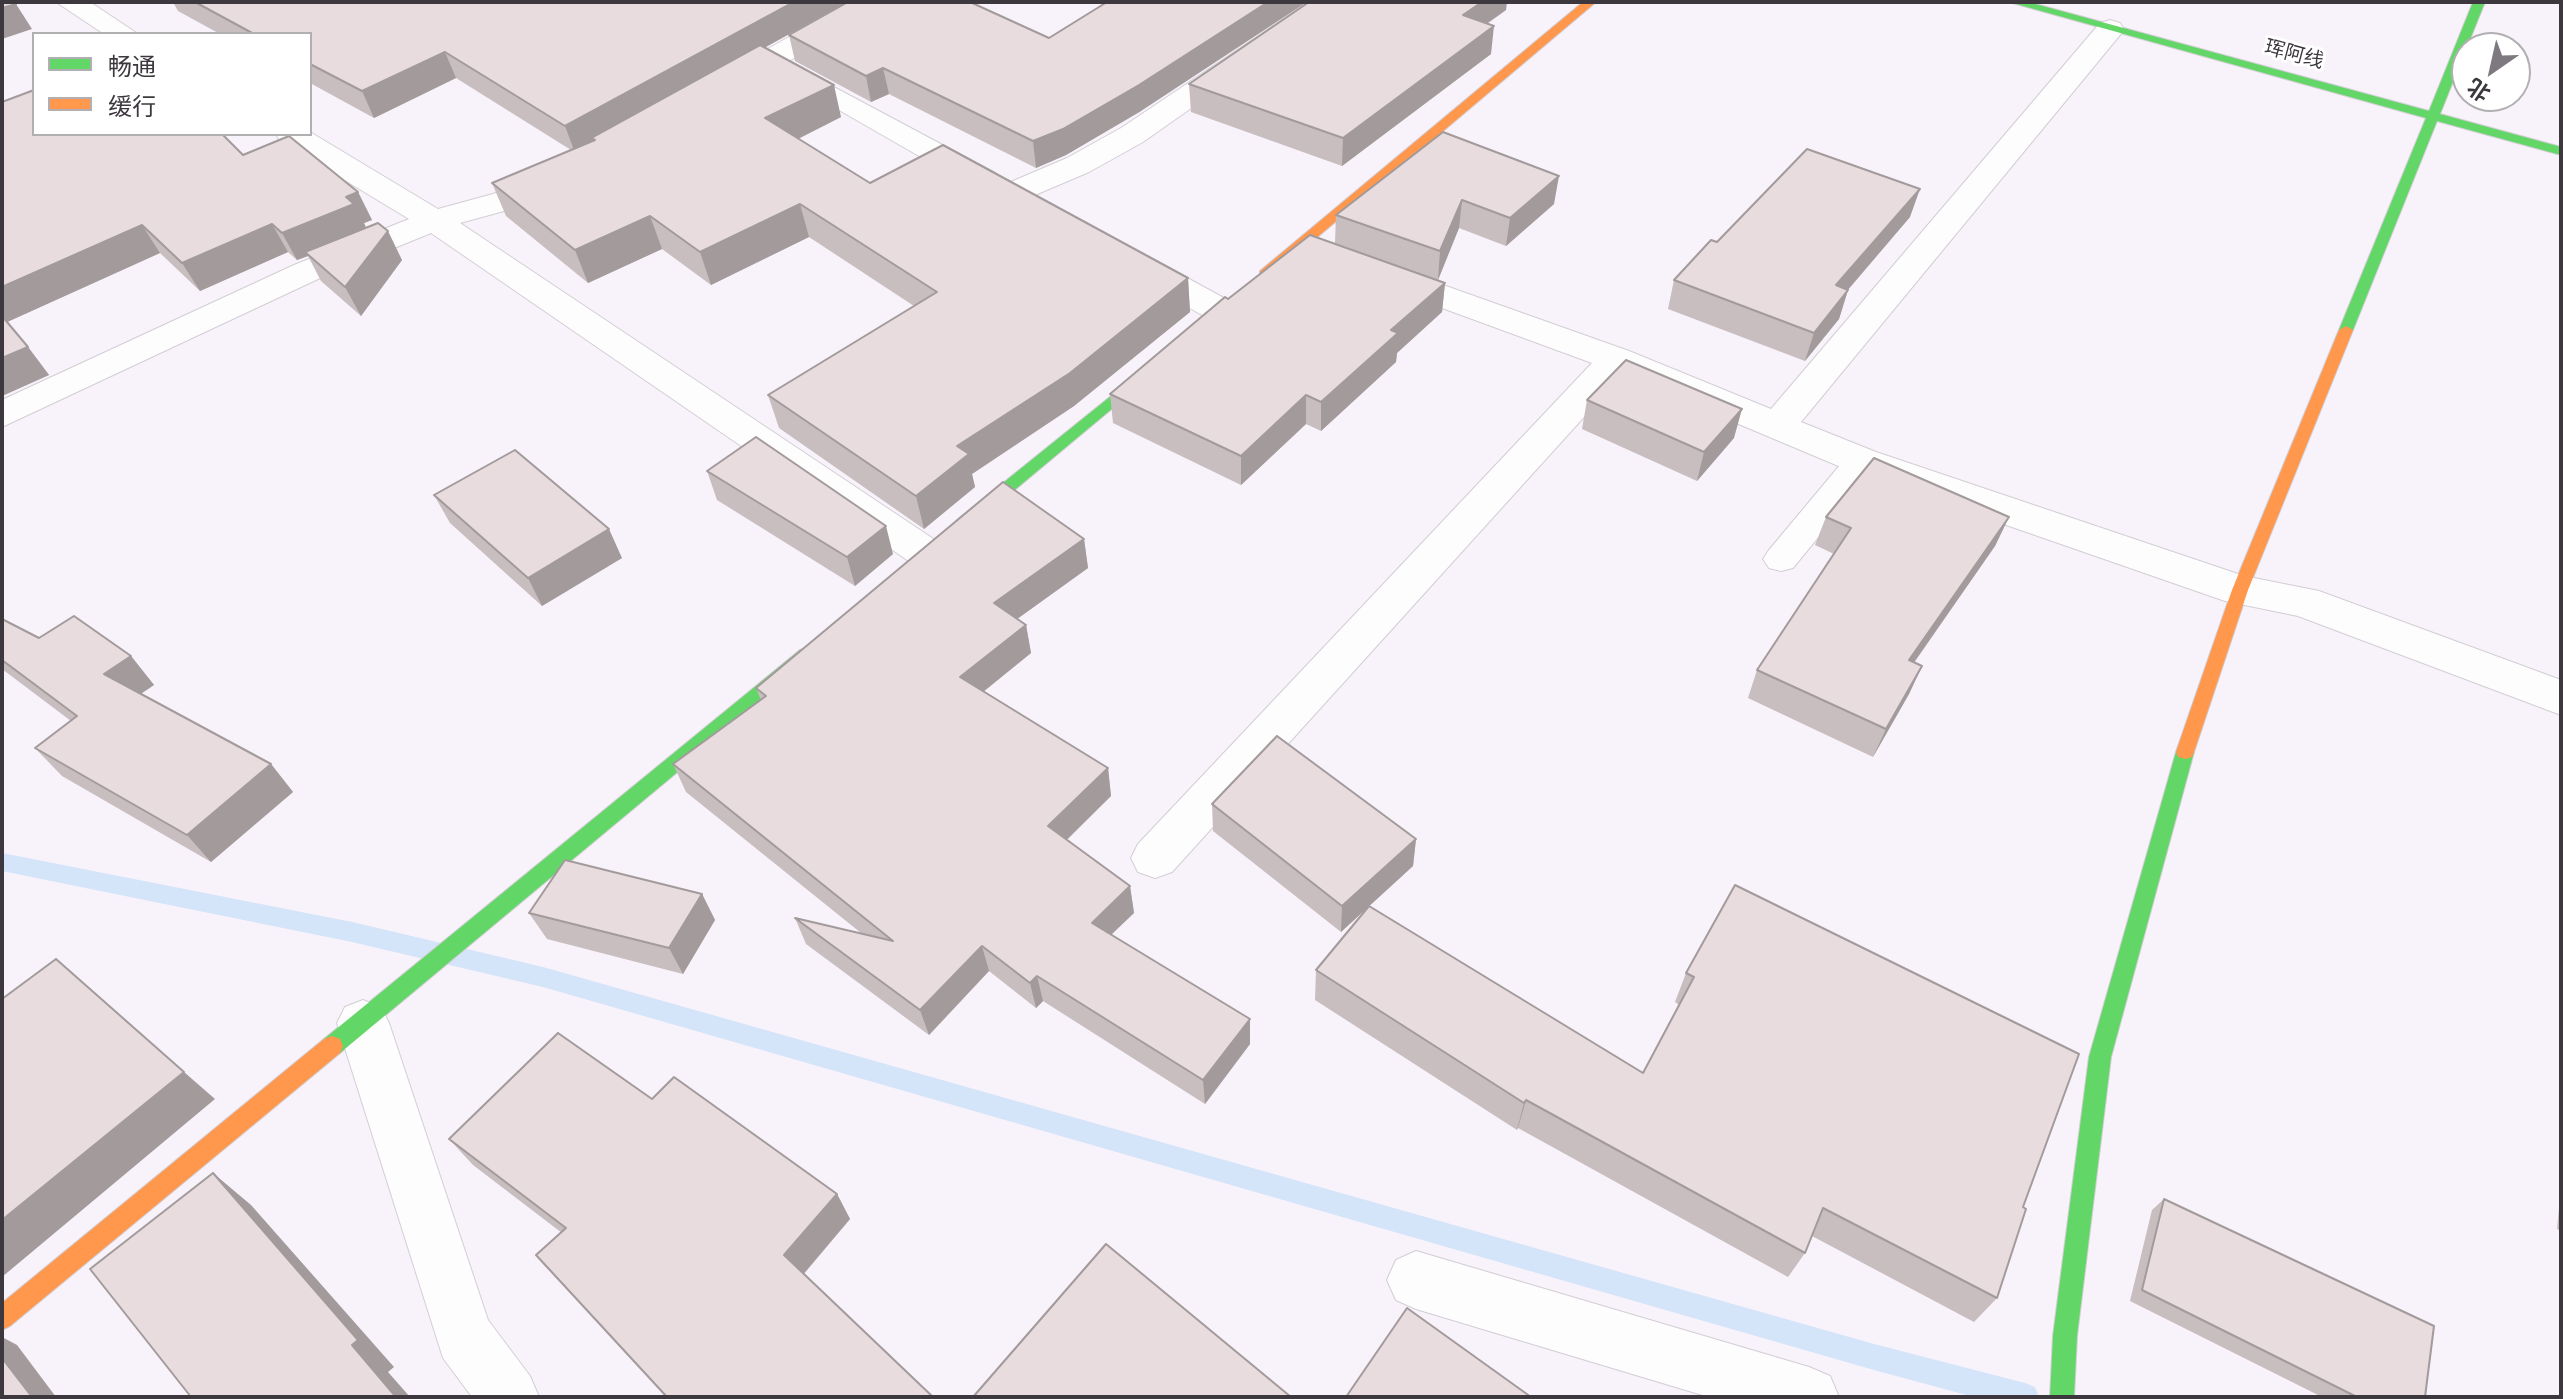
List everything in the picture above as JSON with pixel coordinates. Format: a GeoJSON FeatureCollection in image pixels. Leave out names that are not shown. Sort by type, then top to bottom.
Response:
{"type":"FeatureCollection","features":[{"type":"Feature","properties":{"kind":"main road"},"geometry":{"type":"LineString","coordinates":[[1254,283],[1590,2]]}},
{"type":"Feature","properties":{"kind":"main road","name":"珲阿线"},"geometry":{"type":"LineString","coordinates":[[2015,2],[2561,151]]}},
{"type":"Feature","properties":{"kind":"main road"},"geometry":{"type":"LineString","coordinates":[[2061,1388],[2100,1057],[2175,781],[2240,590],[2479,2]]}},
{"type":"Feature","properties":{"kind":"main road"},"geometry":{"type":"LineString","coordinates":[[933,549],[1172,351]]}},
{"type":"Feature","properties":{"kind":"main road"},"geometry":{"type":"LineString","coordinates":[[2,1318],[817,646]]}},
{"type":"Feature","properties":{"kind":"street"},"geometry":{"type":"LineString","coordinates":[[70,2],[121,32]]}},
{"type":"Feature","properties":{"kind":"street"},"geometry":{"type":"LineString","coordinates":[[701,99],[872,2]]}},
{"type":"Feature","properties":{"kind":"street"},"geometry":{"type":"LineString","coordinates":[[1010,194],[1078,165],[1132,135],[1328,2]]}},
{"type":"Feature","properties":{"kind":"street"},"geometry":{"type":"LineString","coordinates":[[1778,425],[2110,29]]}},
{"type":"Feature","properties":{"kind":"street"},"geometry":{"type":"LineString","coordinates":[[768,61],[1050,216]]}},
{"type":"Feature","properties":{"kind":"street"},"geometry":{"type":"LineString","coordinates":[[294,136],[434,220],[933,549]]}},
{"type":"Feature","properties":{"kind":"street"},"geometry":{"type":"LineString","coordinates":[[2,415],[306,272],[434,220],[504,201],[579,168]]}},
{"type":"Feature","properties":{"kind":"street"},"geometry":{"type":"LineString","coordinates":[[1102,245],[1220,311]]}},
{"type":"Feature","properties":{"kind":"street"},"geometry":{"type":"LineString","coordinates":[[1299,245],[1616,359],[1862,461],[2240,590],[2304,602],[2561,698]]}},
{"type":"Feature","properties":{"kind":"street"},"geometry":{"type":"LineString","coordinates":[[1155,858],[1616,359]]}},
{"type":"Feature","properties":{"kind":"street"},"geometry":{"type":"LineString","coordinates":[[363,1023],[464,1337],[509,1397]]}},
{"type":"Feature","properties":{"kind":"street"},"geometry":{"type":"LineString","coordinates":[[1416,1280],[1809,1397]]}},
{"type":"Feature","properties":{"kind":"lane"},"geometry":{"type":"LineString","coordinates":[[1781,559],[1862,461]]}},
{"type":"Feature","properties":{"kind":"building"},"geometry":{"type":"Polygon","coordinates":[[[2,2],[14,2],[16,4],[2,8],[2,2]]]}},
{"type":"Feature","properties":{"kind":"building"},"geometry":{"type":"Polygon","coordinates":[[[195,2],[794,2],[565,126],[445,52],[362,91],[312,65],[312,32],[250,32],[195,2]]]}},
{"type":"Feature","properties":{"kind":"building"},"geometry":{"type":"Polygon","coordinates":[[[848,2],[970,2],[1049,38],[1107,2],[1268,2],[1139,85],[1063,129],[1033,141],[883,68],[866,76],[789,35],[848,2]]]}},
{"type":"Feature","properties":{"kind":"building"},"geometry":{"type":"Polygon","coordinates":[[[1309,2],[1482,2],[1463,15],[1494,26],[1343,138],[1189,84],[1309,2]]]}},
{"type":"Feature","properties":{"kind":"building"},"geometry":{"type":"Polygon","coordinates":[[[760,45],[834,85],[765,118],[870,183],[943,145],[1188,278],[1070,373],[957,446],[969,454],[916,496],[768,395],[937,292],[800,204],[700,252],[650,216],[575,250],[492,183],[595,140],[591,138],[760,45]]]}},
{"type":"Feature","properties":{"kind":"building"},"geometry":{"type":"Polygon","coordinates":[[[32,91],[32,136],[224,136],[243,155],[289,136],[358,192],[346,197],[354,204],[282,233],[272,224],[182,263],[142,225],[2,287],[2,102],[32,91]]]}},
{"type":"Feature","properties":{"kind":"building"},"geometry":{"type":"Polygon","coordinates":[[[1443,132],[1559,176],[1510,218],[1462,200],[1440,251],[1336,215],[1443,132]]]}},
{"type":"Feature","properties":{"kind":"building"},"geometry":{"type":"Polygon","coordinates":[[[1807,149],[1920,189],[1836,285],[1848,290],[1814,333],[1674,280],[1711,240],[1717,242],[1807,149]]]}},
{"type":"Feature","properties":{"kind":"building"},"geometry":{"type":"Polygon","coordinates":[[[378,223],[388,231],[345,287],[305,252],[378,223]]]}},
{"type":"Feature","properties":{"kind":"building"},"geometry":{"type":"Polygon","coordinates":[[[1310,235],[1445,283],[1391,330],[1398,333],[1321,402],[1306,395],[1241,456],[1110,394],[1225,297],[1228,299],[1310,235]]]}},
{"type":"Feature","properties":{"kind":"building"},"geometry":{"type":"Polygon","coordinates":[[[2,316],[28,347],[2,358],[2,316]]]}},
{"type":"Feature","properties":{"kind":"building"},"geometry":{"type":"Polygon","coordinates":[[[1626,360],[1742,409],[1704,452],[1587,400],[1626,360]]]}},
{"type":"Feature","properties":{"kind":"building"},"geometry":{"type":"Polygon","coordinates":[[[756,437],[886,526],[847,557],[707,471],[756,437]]]}},
{"type":"Feature","properties":{"kind":"building"},"geometry":{"type":"Polygon","coordinates":[[[515,450],[609,529],[528,578],[434,495],[515,450]]]}},
{"type":"Feature","properties":{"kind":"building"},"geometry":{"type":"Polygon","coordinates":[[[1874,458],[2009,517],[1909,660],[1922,666],[1886,729],[1757,670],[1851,528],[1826,517],[1874,458]]]}},
{"type":"Feature","properties":{"kind":"building"},"geometry":{"type":"Polygon","coordinates":[[[1003,482],[1084,539],[994,603],[1026,625],[960,677],[1108,768],[1048,826],[1130,886],[1092,923],[1250,1019],[1203,1080],[1037,976],[1030,983],[982,946],[920,1010],[795,918],[893,941],[673,764],[766,696],[756,688],[1003,482]]]}},
{"type":"Feature","properties":{"kind":"building"},"geometry":{"type":"Polygon","coordinates":[[[74,616],[131,656],[104,674],[271,764],[187,835],[35,748],[77,716],[2,660],[2,619],[39,638],[74,616]]]}},
{"type":"Feature","properties":{"kind":"building"},"geometry":{"type":"Polygon","coordinates":[[[1277,736],[1416,839],[1342,906],[1212,804],[1277,736]]]}},
{"type":"Feature","properties":{"kind":"building"},"geometry":{"type":"Polygon","coordinates":[[[565,860],[702,894],[669,948],[529,913],[565,860]]]}},
{"type":"Feature","properties":{"kind":"building"},"geometry":{"type":"Polygon","coordinates":[[[1735,885],[2079,1054],[2023,1207],[2026,1209],[1997,1298],[1823,1208],[1805,1253],[1526,1100],[1524,1103],[1316,970],[1369,906],[1643,1073],[1694,977],[1686,973],[1735,885]]]}},
{"type":"Feature","properties":{"kind":"building"},"geometry":{"type":"Polygon","coordinates":[[[56,959],[184,1072],[2,1220],[2,999],[56,959]]]}},
{"type":"Feature","properties":{"kind":"building"},"geometry":{"type":"Polygon","coordinates":[[[558,1033],[652,1099],[674,1077],[837,1194],[784,1255],[933,1397],[667,1397],[536,1255],[566,1228],[449,1139],[558,1033]]]}},
{"type":"Feature","properties":{"kind":"building"},"geometry":{"type":"Polygon","coordinates":[[[213,1173],[358,1340],[352,1345],[396,1397],[191,1397],[90,1269],[213,1173]]]}},
{"type":"Feature","properties":{"kind":"building"},"geometry":{"type":"Polygon","coordinates":[[[2164,1199],[2434,1326],[2425,1397],[2357,1397],[2142,1290],[2164,1199]]]}},
{"type":"Feature","properties":{"kind":"building"},"geometry":{"type":"Polygon","coordinates":[[[1106,1244],[1291,1397],[973,1397],[1106,1244]]]}},
{"type":"Feature","properties":{"kind":"building"},"geometry":{"type":"Polygon","coordinates":[[[1407,1308],[1531,1397],[1346,1397],[1407,1308]]]}},
{"type":"Feature","properties":{"kind":"building"},"geometry":{"type":"Polygon","coordinates":[[[2,1358],[32,1397],[2,1397],[2,1358]]]}},
{"type":"Feature","properties":{"kind":"waterway"},"geometry":{"type":"LineString","coordinates":[[2,862],[352,932],[543,977],[1874,1357],[2025,1397]]}},
{"type":"Feature","properties":{"kind":"traffic: fast"},"geometry":{"type":"LineString","coordinates":[[2015,2],[2561,151]]}},
{"type":"Feature","properties":{"kind":"traffic: fast"},"geometry":{"type":"LineString","coordinates":[[2346,330],[2479,2]]}},
{"type":"Feature","properties":{"kind":"traffic: fast"},"geometry":{"type":"LineString","coordinates":[[963,524],[1157,364]]}},
{"type":"Feature","properties":{"kind":"traffic: fast"},"geometry":{"type":"LineString","coordinates":[[332,1046],[806,655]]}},
{"type":"Feature","properties":{"kind":"traffic: fast"},"geometry":{"type":"LineString","coordinates":[[2062,1397],[2065,1336],[2100,1057],[2185,752]]}},
{"type":"Feature","properties":{"kind":"traffic: slow"},"geometry":{"type":"LineString","coordinates":[[1265,274],[1590,2]]}},
{"type":"Feature","properties":{"kind":"traffic: slow"},"geometry":{"type":"LineString","coordinates":[[2185,752],[2240,590],[2346,330]]}},
{"type":"Feature","properties":{"kind":"traffic: slow"},"geometry":{"type":"LineString","coordinates":[[2,1318],[332,1046]]}}]}
